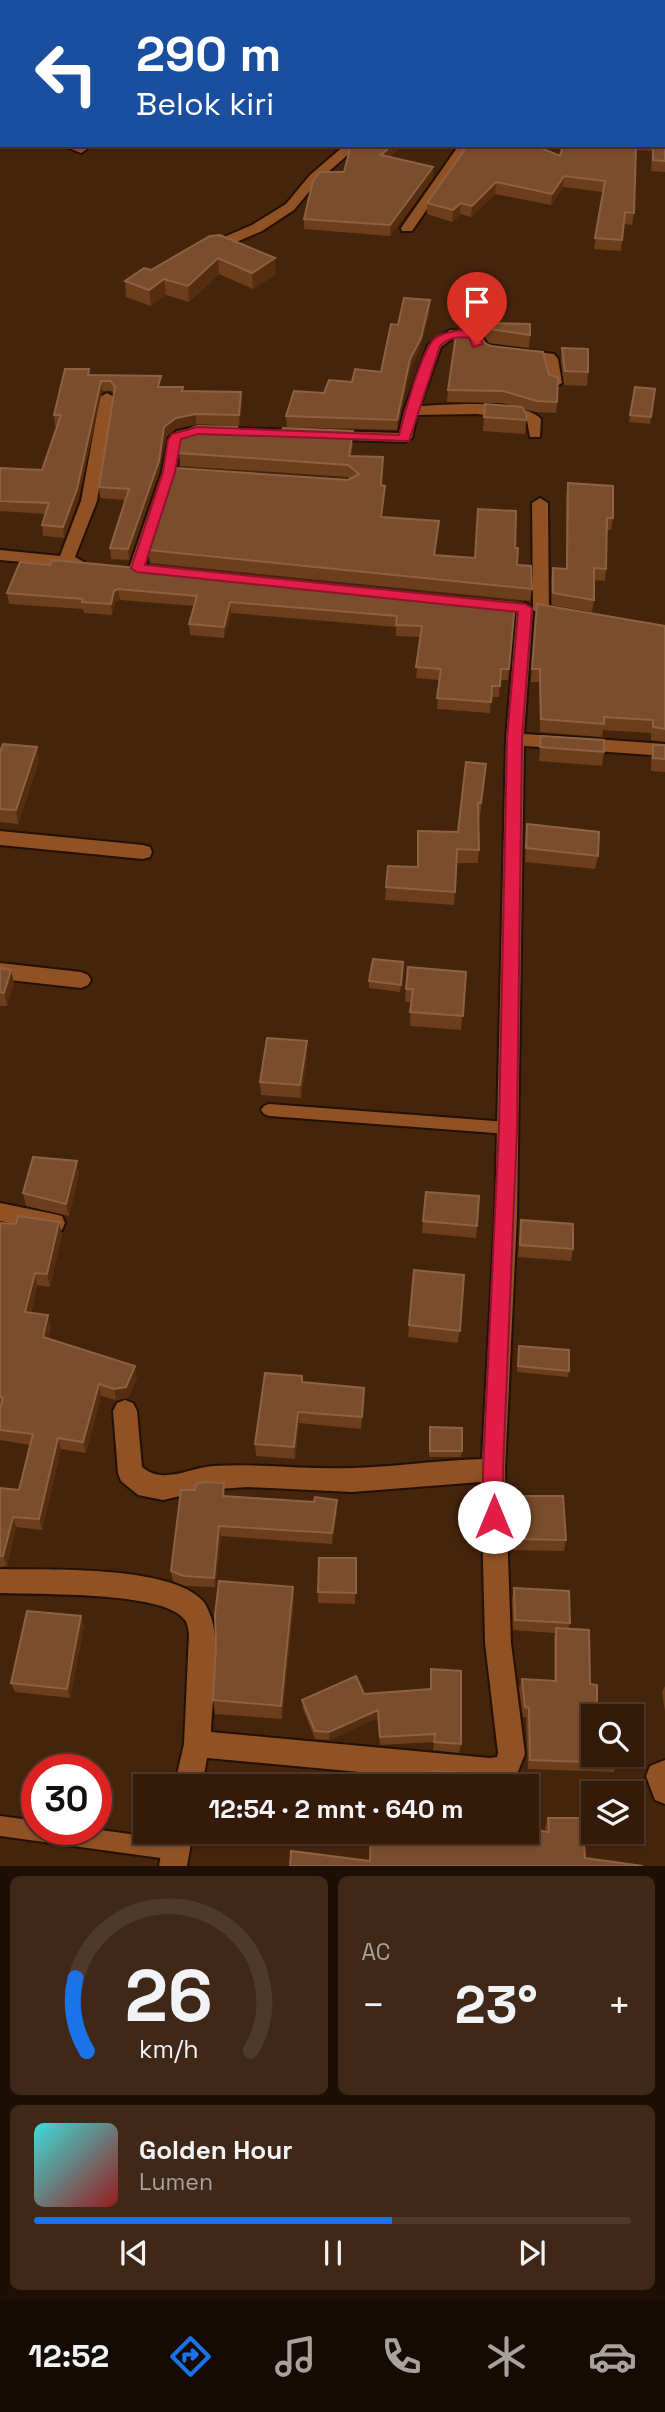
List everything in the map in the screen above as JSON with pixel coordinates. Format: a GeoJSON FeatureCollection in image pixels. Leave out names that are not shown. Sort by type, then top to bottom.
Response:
{"type":"FeatureCollection","features":[{"type":"Feature","properties":{"kind":"street"},"geometry":{"type":"LineString","coordinates":[[74,147],[81,149]]}},
{"type":"Feature","properties":{"kind":"street"},"geometry":{"type":"LineString","coordinates":[[215,246],[257,228],[290,207],[314,178],[351,147]]}},
{"type":"Feature","properties":{"kind":"street"},"geometry":{"type":"LineString","coordinates":[[407,228],[465,147]]}},
{"type":"Feature","properties":{"kind":"street"},"geometry":{"type":"LineString","coordinates":[[138,568],[176,472],[174,440],[189,432],[405,438],[411,411],[435,345],[450,334],[473,335],[477,344],[484,349],[549,357],[555,383]]}},
{"type":"Feature","properties":{"kind":"street"},"geometry":{"type":"LineString","coordinates":[[66,561],[89,501],[107,397]]}},
{"type":"Feature","properties":{"kind":"street"},"geometry":{"type":"LineString","coordinates":[[411,411],[521,412],[534,419],[535,435]]}},
{"type":"Feature","properties":{"kind":"street"},"geometry":{"type":"LineString","coordinates":[[197,1744],[490,1771],[505,1769],[512,1754],[498,1643],[493,1470],[508,1128],[514,739],[533,610],[540,503]]}},
{"type":"Feature","properties":{"kind":"street"},"geometry":{"type":"LineString","coordinates":[[0,555],[90,564]]}},
{"type":"Feature","properties":{"kind":"street"},"geometry":{"type":"LineString","coordinates":[[514,739],[665,750]]}},
{"type":"Feature","properties":{"kind":"street"},"geometry":{"type":"LineString","coordinates":[[0,838],[143,852]]}},
{"type":"Feature","properties":{"kind":"street"},"geometry":{"type":"LineString","coordinates":[[0,971],[81,980]]}},
{"type":"Feature","properties":{"kind":"street"},"geometry":{"type":"LineString","coordinates":[[0,1212],[57,1224]]}},
{"type":"Feature","properties":{"kind":"street"},"geometry":{"type":"LineString","coordinates":[[125,1411],[130,1473],[147,1487],[163,1488],[206,1478],[247,1475],[352,1480],[493,1470]]}},
{"type":"Feature","properties":{"kind":"street"},"geometry":{"type":"LineString","coordinates":[[0,1581],[145,1587],[178,1599],[192,1608],[202,1634],[197,1744],[191,1774]]}},
{"type":"Feature","properties":{"kind":"street"},"geometry":{"type":"LineString","coordinates":[[665,1774],[660,1776],[665,1790]]}},
{"type":"Feature","properties":{"kind":"lane"},"geometry":{"type":"LineString","coordinates":[[269,1110],[508,1128]]}},
{"type":"Feature","properties":{"kind":"lane"},"geometry":{"type":"LineString","coordinates":[[0,1826],[176,1850]]}},
{"type":"Feature","properties":{"kind":"building"},"geometry":{"type":"Polygon","coordinates":[[[350,147],[390,147],[381,155],[433,167],[390,225],[304,219],[313,181],[320,172],[344,172],[350,147]]]}},
{"type":"Feature","properties":{"kind":"building"},"geometry":{"type":"Polygon","coordinates":[[[467,147],[539,147],[560,156],[562,147],[636,147],[634,213],[625,212],[622,240],[595,238],[605,181],[564,176],[552,194],[496,182],[472,206],[461,203],[453,210],[427,203],[467,147]]]}},
{"type":"Feature","properties":{"kind":"building"},"geometry":{"type":"Polygon","coordinates":[[[653,147],[665,147],[665,161],[653,160],[653,147]]]}},
{"type":"Feature","properties":{"kind":"building"},"geometry":{"type":"Polygon","coordinates":[[[220,235],[275,258],[252,273],[218,258],[188,286],[164,279],[149,290],[125,281],[144,268],[151,270],[210,236],[220,235]]]}},
{"type":"Feature","properties":{"kind":"building"},"geometry":{"type":"Polygon","coordinates":[[[404,298],[430,300],[421,338],[410,359],[397,420],[286,416],[294,391],[324,393],[329,380],[352,382],[355,369],[381,372],[391,324],[398,325],[404,298]]]}},
{"type":"Feature","properties":{"kind":"building"},"geometry":{"type":"Polygon","coordinates":[[[486,323],[530,324],[530,335],[490,329],[486,323]]]}},
{"type":"Feature","properties":{"kind":"building"},"geometry":{"type":"Polygon","coordinates":[[[456,335],[465,335],[491,346],[543,352],[549,375],[558,377],[557,402],[537,401],[503,391],[448,390],[456,335]]]}},
{"type":"Feature","properties":{"kind":"building"},"geometry":{"type":"Polygon","coordinates":[[[562,348],[588,349],[588,372],[565,371],[562,348]]]}},
{"type":"Feature","properties":{"kind":"building"},"geometry":{"type":"Polygon","coordinates":[[[65,369],[89,369],[88,375],[161,376],[158,387],[183,387],[182,391],[241,392],[239,415],[196,414],[176,418],[164,427],[159,461],[128,549],[110,548],[129,489],[99,487],[115,387],[111,381],[101,381],[77,489],[63,527],[42,525],[49,503],[0,501],[0,468],[42,470],[61,415],[54,415],[65,369]]]}},
{"type":"Feature","properties":{"kind":"building"},"geometry":{"type":"Polygon","coordinates":[[[635,387],[655,389],[651,417],[630,415],[635,387]]]}},
{"type":"Feature","properties":{"kind":"building"},"geometry":{"type":"Polygon","coordinates":[[[485,404],[522,407],[527,415],[526,420],[484,417],[485,404]]]}},
{"type":"Feature","properties":{"kind":"building"},"geometry":{"type":"Polygon","coordinates":[[[197,426],[237,427],[237,435],[281,437],[283,428],[353,431],[349,456],[383,457],[381,485],[385,486],[381,517],[439,521],[434,555],[475,558],[478,509],[516,511],[517,565],[531,566],[532,589],[148,550],[176,468],[348,480],[359,474],[348,465],[179,453],[183,432],[197,426]]]}},
{"type":"Feature","properties":{"kind":"building"},"geometry":{"type":"Polygon","coordinates":[[[568,483],[613,486],[613,518],[607,518],[606,569],[594,568],[594,600],[553,593],[553,568],[567,569],[568,483]]]}},
{"type":"Feature","properties":{"kind":"building"},"geometry":{"type":"Polygon","coordinates":[[[52,560],[515,603],[509,669],[501,669],[500,686],[492,686],[491,702],[437,698],[441,669],[416,667],[422,626],[396,625],[397,616],[230,602],[224,627],[189,624],[197,596],[118,589],[114,591],[111,604],[7,593],[20,562],[50,565],[52,560]]]}},
{"type":"Feature","properties":{"kind":"building"},"geometry":{"type":"Polygon","coordinates":[[[537,604],[665,626],[665,729],[653,727],[653,720],[604,717],[604,724],[541,719],[540,669],[532,669],[537,604]]]}},
{"type":"Feature","properties":{"kind":"building"},"geometry":{"type":"Polygon","coordinates":[[[541,736],[604,740],[604,752],[540,747],[541,736]]]}},
{"type":"Feature","properties":{"kind":"building"},"geometry":{"type":"Polygon","coordinates":[[[3,744],[37,747],[16,810],[0,809],[0,752],[3,744]]]}},
{"type":"Feature","properties":{"kind":"building"},"geometry":{"type":"Polygon","coordinates":[[[653,745],[665,745],[665,759],[653,758],[653,745]]]}},
{"type":"Feature","properties":{"kind":"building"},"geometry":{"type":"Polygon","coordinates":[[[466,762],[486,764],[481,803],[478,803],[479,850],[457,849],[455,892],[386,887],[388,866],[418,867],[418,831],[458,832],[466,762]]]}},
{"type":"Feature","properties":{"kind":"building"},"geometry":{"type":"Polygon","coordinates":[[[527,824],[599,832],[598,856],[526,848],[527,824]]]}},
{"type":"Feature","properties":{"kind":"building"},"geometry":{"type":"Polygon","coordinates":[[[373,959],[403,962],[401,985],[369,981],[373,959]]]}},
{"type":"Feature","properties":{"kind":"building"},"geometry":{"type":"Polygon","coordinates":[[[408,967],[466,972],[463,1016],[410,1012],[413,989],[406,989],[408,967]]]}},
{"type":"Feature","properties":{"kind":"building"},"geometry":{"type":"Polygon","coordinates":[[[0,968],[11,970],[4,993],[0,992],[0,968]]]}},
{"type":"Feature","properties":{"kind":"building"},"geometry":{"type":"Polygon","coordinates":[[[267,1038],[307,1041],[300,1085],[260,1082],[267,1038]]]}},
{"type":"Feature","properties":{"kind":"building"},"geometry":{"type":"Polygon","coordinates":[[[33,1157],[77,1161],[66,1204],[23,1193],[33,1157]]]}},
{"type":"Feature","properties":{"kind":"building"},"geometry":{"type":"Polygon","coordinates":[[[426,1192],[479,1196],[477,1226],[423,1221],[426,1192]]]}},
{"type":"Feature","properties":{"kind":"building"},"geometry":{"type":"Polygon","coordinates":[[[18,1216],[59,1222],[47,1274],[35,1273],[25,1312],[48,1315],[43,1337],[135,1366],[126,1387],[114,1389],[99,1384],[83,1442],[58,1438],[39,1519],[13,1517],[3,1556],[0,1556],[0,1488],[19,1490],[33,1434],[0,1430],[3,1398],[0,1397],[0,1223],[16,1224],[18,1216]]]}},
{"type":"Feature","properties":{"kind":"building"},"geometry":{"type":"Polygon","coordinates":[[[521,1220],[573,1224],[573,1249],[520,1245],[521,1220]]]}},
{"type":"Feature","properties":{"kind":"building"},"geometry":{"type":"Polygon","coordinates":[[[414,1270],[464,1275],[460,1331],[409,1325],[414,1270]]]}},
{"type":"Feature","properties":{"kind":"building"},"geometry":{"type":"Polygon","coordinates":[[[519,1346],[569,1350],[569,1371],[518,1366],[519,1346]]]}},
{"type":"Feature","properties":{"kind":"building"},"geometry":{"type":"Polygon","coordinates":[[[265,1373],[302,1376],[302,1382],[364,1388],[362,1417],[298,1412],[294,1447],[255,1444],[265,1373]]]}},
{"type":"Feature","properties":{"kind":"building"},"geometry":{"type":"Polygon","coordinates":[[[430,1427],[462,1428],[462,1451],[430,1451],[430,1427]]]}},
{"type":"Feature","properties":{"kind":"building"},"geometry":{"type":"Polygon","coordinates":[[[224,1483],[223,1496],[314,1502],[315,1497],[337,1500],[332,1533],[219,1526],[214,1578],[184,1576],[171,1571],[181,1490],[195,1490],[196,1484],[224,1483]]]}},
{"type":"Feature","properties":{"kind":"building"},"geometry":{"type":"Polygon","coordinates":[[[511,1496],[563,1496],[566,1540],[512,1539],[511,1496]]]}},
{"type":"Feature","properties":{"kind":"building"},"geometry":{"type":"Polygon","coordinates":[[[319,1558],[356,1558],[356,1593],[318,1592],[319,1558]]]}},
{"type":"Feature","properties":{"kind":"building"},"geometry":{"type":"Polygon","coordinates":[[[219,1581],[293,1587],[281,1706],[213,1700],[215,1615],[219,1581]]]}},
{"type":"Feature","properties":{"kind":"building"},"geometry":{"type":"Polygon","coordinates":[[[514,1588],[569,1591],[570,1623],[515,1620],[514,1588]]]}},
{"type":"Feature","properties":{"kind":"building"},"geometry":{"type":"Polygon","coordinates":[[[27,1611],[81,1616],[67,1689],[11,1683],[27,1611]]]}},
{"type":"Feature","properties":{"kind":"building"},"geometry":{"type":"Polygon","coordinates":[[[556,1628],[589,1630],[590,1684],[597,1685],[597,1704],[581,1704],[581,1762],[530,1760],[529,1708],[525,1707],[522,1679],[556,1681],[556,1628]]]}},
{"type":"Feature","properties":{"kind":"building"},"geometry":{"type":"Polygon","coordinates":[[[431,1669],[461,1671],[461,1744],[434,1742],[435,1734],[380,1737],[378,1710],[329,1732],[315,1731],[302,1700],[356,1676],[364,1694],[431,1689],[431,1669]]]}},
{"type":"Feature","properties":{"kind":"building"},"geometry":{"type":"Polygon","coordinates":[[[432,1771],[483,1774],[432,1774],[432,1771]]]}},
{"type":"Feature","properties":{"kind":"building"},"geometry":{"type":"Polygon","coordinates":[[[548,1818],[581,1818],[581,1844],[584,1844],[585,1858],[643,1866],[290,1866],[291,1851],[370,1861],[371,1844],[539,1844],[539,1831],[549,1832],[548,1818]]]}},
{"type":"Feature","properties":{"kind":"route"},"geometry":{"type":"LineString","coordinates":[[477,344],[473,335],[460,333],[441,338],[435,345],[411,411],[405,438],[197,431],[183,433],[174,440],[169,472],[137,568],[525,608],[514,739],[506,1216],[493,1470],[494,1517]]}}]}
